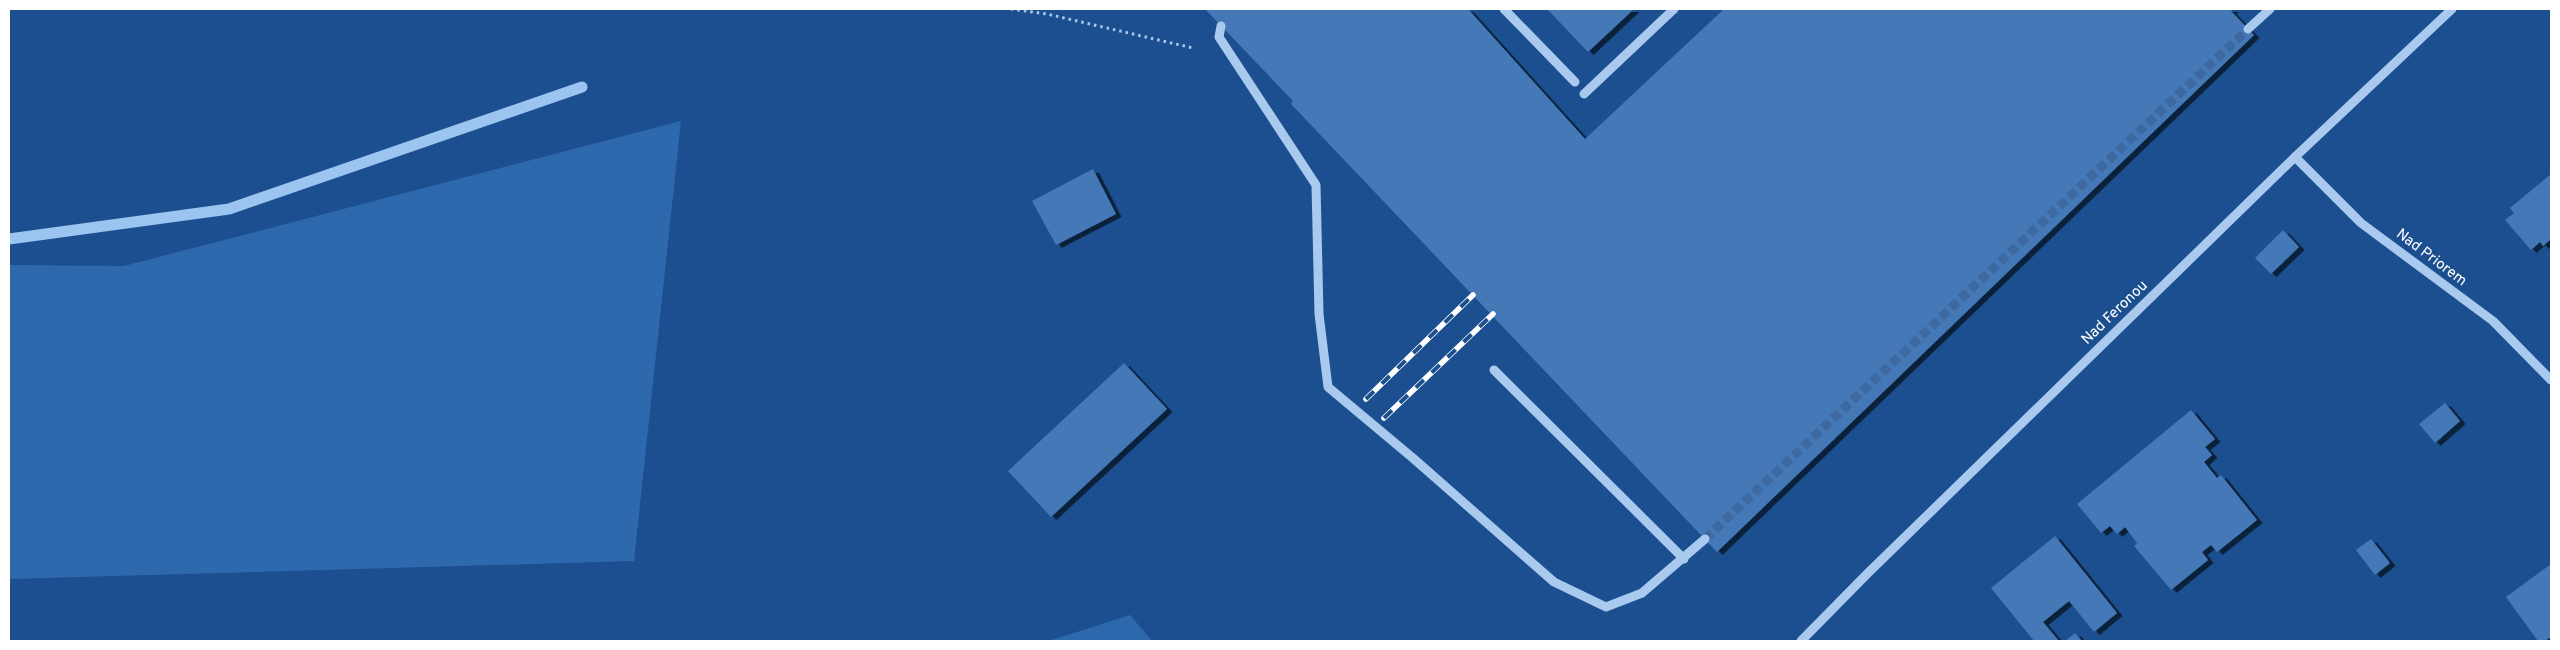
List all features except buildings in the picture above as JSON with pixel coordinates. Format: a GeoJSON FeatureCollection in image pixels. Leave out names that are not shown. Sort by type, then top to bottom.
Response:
{"type":"FeatureCollection","features":[{"type":"Feature","properties":{"kind":"street"},"geometry":{"type":"LineString","coordinates":[[1504,9],[1575,82]]}},
{"type":"Feature","properties":{"kind":"street"},"geometry":{"type":"LineString","coordinates":[[1584,94],[1674,9]]}},
{"type":"Feature","properties":{"kind":"street"},"geometry":{"type":"LineString","coordinates":[[2248,29],[2270,9]]}},
{"type":"Feature","properties":{"kind":"street","name":"Nad Feronou"},"geometry":{"type":"LineString","coordinates":[[1801,641],[1868,573],[2294,157],[2452,9]]}},
{"type":"Feature","properties":{"kind":"street"},"geometry":{"type":"LineString","coordinates":[[1221,26],[1219,37],[1316,185],[1319,314],[1328,388],[1414,459],[1554,582],[1606,607],[1642,593],[1684,559],[1705,539]]}},
{"type":"Feature","properties":{"kind":"street","name":"Nad Priorem"},"geometry":{"type":"LineString","coordinates":[[2294,157],[2361,223],[2493,321],[2551,380]]}},
{"type":"Feature","properties":{"kind":"street"},"geometry":{"type":"LineString","coordinates":[[1494,370],[1684,559]]}},
{"type":"Feature","properties":{"kind":"path"},"geometry":{"type":"LineString","coordinates":[[1011,9],[1047,14],[1193,48]]}},
{"type":"Feature","properties":{"kind":"shaded area"},"geometry":{"type":"Polygon","coordinates":[[[681,121],[634,561],[9,579],[9,265],[124,266],[681,121]]]}},
{"type":"Feature","properties":{"kind":"shaded area"},"geometry":{"type":"Polygon","coordinates":[[[1130,615],[1152,641],[1049,641],[1130,615]]]}},
{"type":"Feature","properties":{"kind":"waterway"},"geometry":{"type":"LineString","coordinates":[[9,239],[229,209],[582,87]]}},
{"type":"Feature","properties":{"kind":"tunnel"},"geometry":{"type":"LineString","coordinates":[[1705,539],[2248,29]]}},
{"type":"Feature","properties":{"kind":"railway"},"geometry":{"type":"LineString","coordinates":[[1366,399],[1473,295]]}},
{"type":"Feature","properties":{"kind":"railway"},"geometry":{"type":"LineString","coordinates":[[1384,418],[1493,314]]}}]}
